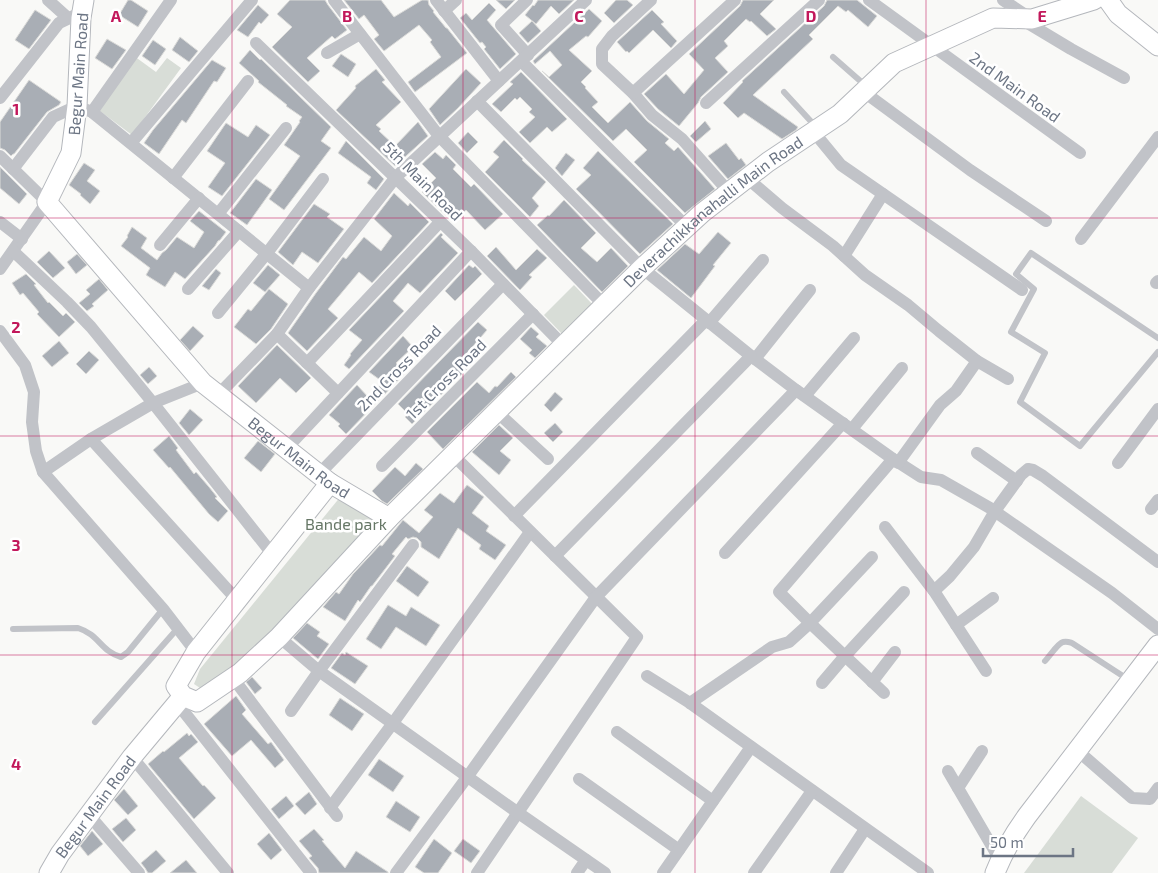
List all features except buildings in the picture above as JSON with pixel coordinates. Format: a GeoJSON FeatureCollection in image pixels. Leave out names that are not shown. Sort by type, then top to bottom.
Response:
{"type":"FeatureCollection","features":[{"type":"Feature","properties":{"kind":"street"},"geometry":{"type":"LineString","coordinates":[[48,0],[78,10]]}},
{"type":"Feature","properties":{"kind":"street"},"geometry":{"type":"LineString","coordinates":[[14,169],[53,117],[85,109],[171,0]]}},
{"type":"Feature","properties":{"kind":"street"},"geometry":{"type":"LineString","coordinates":[[131,143],[252,0]]}},
{"type":"Feature","properties":{"kind":"street"},"geometry":{"type":"LineString","coordinates":[[334,0],[439,136],[604,306]]}},
{"type":"Feature","properties":{"kind":"street"},"geometry":{"type":"LineString","coordinates":[[436,0],[499,81]]}},
{"type":"Feature","properties":{"kind":"street"},"geometry":{"type":"LineString","coordinates":[[444,11],[456,0]]}},
{"type":"Feature","properties":{"kind":"street"},"geometry":{"type":"LineString","coordinates":[[527,0],[501,25],[524,58],[687,227]]}},
{"type":"Feature","properties":{"kind":"street"},"geometry":{"type":"LineString","coordinates":[[218,395],[278,334],[310,288],[396,177],[586,0]]}},
{"type":"Feature","properties":{"kind":"street"},"geometry":{"type":"LineString","coordinates":[[651,0],[612,36],[602,50],[602,64],[652,115],[682,139],[729,192]]}},
{"type":"Feature","properties":{"kind":"street"},"geometry":{"type":"LineString","coordinates":[[633,94],[735,0]]}},
{"type":"Feature","properties":{"kind":"street"},"geometry":{"type":"LineString","coordinates":[[706,103],[819,0]]}},
{"type":"Feature","properties":{"kind":"street","name":"2nd Main Road"},"geometry":{"type":"LineString","coordinates":[[869,0],[1080,154]]}},
{"type":"Feature","properties":{"kind":"street"},"geometry":{"type":"LineString","coordinates":[[1003,0],[1026,19],[1071,49],[1124,78]]}},
{"type":"Feature","properties":{"kind":"street"},"geometry":{"type":"LineString","coordinates":[[1108,0],[1118,14],[1158,46]]}},
{"type":"Feature","properties":{"kind":"street","name":"Deverachikkanahalli Main Road"},"geometry":{"type":"LineString","coordinates":[[389,518],[642,268],[702,213],[768,162],[840,114],[894,63],[993,18],[1026,19],[1084,1]]}},
{"type":"Feature","properties":{"kind":"street"},"geometry":{"type":"LineString","coordinates":[[0,98],[59,22],[78,10]]}},
{"type":"Feature","properties":{"kind":"street","name":"Begur Main Road"},"geometry":{"type":"LineString","coordinates":[[0,269],[47,202],[71,153],[85,109],[78,10]]}},
{"type":"Feature","properties":{"kind":"street"},"geometry":{"type":"LineString","coordinates":[[327,53],[360,34]]}},
{"type":"Feature","properties":{"kind":"street","name":"5th Main Road"},"geometry":{"type":"LineString","coordinates":[[256,43],[396,177],[564,346]]}},
{"type":"Feature","properties":{"kind":"street"},"geometry":{"type":"LineString","coordinates":[[173,178],[248,82]]}},
{"type":"Feature","properties":{"kind":"street"},"geometry":{"type":"LineString","coordinates":[[866,90],[970,170],[1046,222]]}},
{"type":"Feature","properties":{"kind":"street"},"geometry":{"type":"LineString","coordinates":[[477,101],[642,268],[753,358],[921,477],[941,480],[995,512],[1112,592],[1158,629]]}},
{"type":"Feature","properties":{"kind":"street"},"geometry":{"type":"LineString","coordinates":[[85,109],[131,143],[310,288]]}},
{"type":"Feature","properties":{"kind":"street"},"geometry":{"type":"LineString","coordinates":[[218,214],[286,128]]}},
{"type":"Feature","properties":{"kind":"street"},"geometry":{"type":"LineString","coordinates":[[816,130],[842,165],[1022,290]]}},
{"type":"Feature","properties":{"kind":"street"},"geometry":{"type":"LineString","coordinates":[[1081,240],[1158,137]]}},
{"type":"Feature","properties":{"kind":"street"},"geometry":{"type":"LineString","coordinates":[[0,156],[47,202]]}},
{"type":"Feature","properties":{"kind":"street"},"geometry":{"type":"LineString","coordinates":[[747,178],[782,208],[833,246],[865,275],[908,305],[939,332],[977,361],[1008,379]]}},
{"type":"Feature","properties":{"kind":"street"},"geometry":{"type":"LineString","coordinates":[[218,313],[267,253],[323,179]]}},
{"type":"Feature","properties":{"kind":"street"},"geometry":{"type":"LineString","coordinates":[[844,256],[884,194]]}},
{"type":"Feature","properties":{"kind":"street"},"geometry":{"type":"LineString","coordinates":[[160,245],[199,198]]}},
{"type":"Feature","properties":{"kind":"street","name":"Begur Main Road"},"geometry":{"type":"LineString","coordinates":[[47,202],[203,383],[324,479],[389,518]]}},
{"type":"Feature","properties":{"kind":"street"},"geometry":{"type":"LineString","coordinates":[[0,222],[22,240]]}},
{"type":"Feature","properties":{"kind":"street"},"geometry":{"type":"LineString","coordinates":[[307,363],[440,222]]}},
{"type":"Feature","properties":{"kind":"street"},"geometry":{"type":"LineString","coordinates":[[188,290],[239,231]]}},
{"type":"Feature","properties":{"kind":"street"},"geometry":{"type":"LineString","coordinates":[[13,251],[91,327],[273,555]]}},
{"type":"Feature","properties":{"kind":"street"},"geometry":{"type":"LineString","coordinates":[[286,449],[471,251]]}},
{"type":"Feature","properties":{"kind":"street"},"geometry":{"type":"LineString","coordinates":[[514,516],[708,321],[763,260]]}},
{"type":"Feature","properties":{"kind":"street","name":"2nd Cross Road"},"geometry":{"type":"LineString","coordinates":[[324,479],[503,284]]}},
{"type":"Feature","properties":{"kind":"street"},"geometry":{"type":"LineString","coordinates":[[555,556],[753,358],[810,290]]}},
{"type":"Feature","properties":{"kind":"street","name":"1st Cross Road"},"geometry":{"type":"LineString","coordinates":[[382,466],[533,314]]}},
{"type":"Feature","properties":{"kind":"street"},"geometry":{"type":"LineString","coordinates":[[0,331],[24,365],[34,392],[32,422],[36,450],[43,472],[163,609],[196,652]]}},
{"type":"Feature","properties":{"kind":"street"},"geometry":{"type":"LineString","coordinates":[[278,334],[338,393]]}},
{"type":"Feature","properties":{"kind":"street"},"geometry":{"type":"LineString","coordinates":[[396,873],[596,597],[854,338]]}},
{"type":"Feature","properties":{"kind":"street"},"geometry":{"type":"LineString","coordinates":[[884,693],[778,592],[896,461],[940,405],[956,391],[977,361]]}},
{"type":"Feature","properties":{"kind":"street"},"geometry":{"type":"LineString","coordinates":[[725,553],[902,368]]}},
{"type":"Feature","properties":{"kind":"street"},"geometry":{"type":"LineString","coordinates":[[43,472],[90,439],[153,403],[203,383]]}},
{"type":"Feature","properties":{"kind":"street"},"geometry":{"type":"LineString","coordinates":[[1118,463],[1158,409]]}},
{"type":"Feature","properties":{"kind":"street"},"geometry":{"type":"LineString","coordinates":[[497,412],[548,459]]}},
{"type":"Feature","properties":{"kind":"street"},"geometry":{"type":"LineString","coordinates":[[90,439],[237,600]]}},
{"type":"Feature","properties":{"kind":"street"},"geometry":{"type":"LineString","coordinates":[[976,453],[1017,481]]}},
{"type":"Feature","properties":{"kind":"street"},"geometry":{"type":"LineString","coordinates":[[453,455],[637,637],[477,873]]}},
{"type":"Feature","properties":{"kind":"street"},"geometry":{"type":"LineString","coordinates":[[934,590],[950,576],[974,547],[995,512],[1021,475],[1028,469],[1033,470],[1158,562]]}},
{"type":"Feature","properties":{"kind":"street"},"geometry":{"type":"LineString","coordinates":[[311,873],[180,700],[176,686],[196,652],[273,555],[324,479]]}},
{"type":"Feature","properties":{"kind":"street"},"geometry":{"type":"LineString","coordinates":[[180,700],[197,702],[233,678],[279,638],[389,518]]}},
{"type":"Feature","properties":{"kind":"street"},"geometry":{"type":"LineString","coordinates":[[885,527],[934,590],[986,670]]}},
{"type":"Feature","properties":{"kind":"street"},"geometry":{"type":"LineString","coordinates":[[233,678],[333,812],[393,723],[530,532]]}},
{"type":"Feature","properties":{"kind":"street"},"geometry":{"type":"LineString","coordinates":[[292,711],[319,671],[413,545]]}},
{"type":"Feature","properties":{"kind":"street"},"geometry":{"type":"LineString","coordinates":[[690,703],[772,647],[789,642],[810,623],[872,557]]}},
{"type":"Feature","properties":{"kind":"street"},"geometry":{"type":"LineString","coordinates":[[822,683],[904,592]]}},
{"type":"Feature","properties":{"kind":"street"},"geometry":{"type":"LineString","coordinates":[[956,625],[993,598]]}},
{"type":"Feature","properties":{"kind":"street"},"geometry":{"type":"LineString","coordinates":[[279,638],[319,671],[605,873]]}},
{"type":"Feature","properties":{"kind":"street"},"geometry":{"type":"LineString","coordinates":[[997,867],[1011,839],[1027,816],[1158,644]]}},
{"type":"Feature","properties":{"kind":"street"},"geometry":{"type":"LineString","coordinates":[[872,682],[895,652]]}},
{"type":"Feature","properties":{"kind":"street"},"geometry":{"type":"LineString","coordinates":[[647,676],[690,703],[928,873]]}},
{"type":"Feature","properties":{"kind":"street","name":"Begur Main Road"},"geometry":{"type":"LineString","coordinates":[[50,873],[60,854],[132,757],[180,700]]}},
{"type":"Feature","properties":{"kind":"street"},"geometry":{"type":"LineString","coordinates":[[617,732],[713,800]]}},
{"type":"Feature","properties":{"kind":"street"},"geometry":{"type":"LineString","coordinates":[[663,873],[751,747]]}},
{"type":"Feature","properties":{"kind":"street"},"geometry":{"type":"LineString","coordinates":[[958,788],[982,751]]}},
{"type":"Feature","properties":{"kind":"street"},"geometry":{"type":"LineString","coordinates":[[1078,751],[1132,798],[1150,799],[1158,788]]}},
{"type":"Feature","properties":{"kind":"street"},"geometry":{"type":"LineString","coordinates":[[132,757],[228,873]]}},
{"type":"Feature","properties":{"kind":"street"},"geometry":{"type":"LineString","coordinates":[[948,771],[997,867]]}},
{"type":"Feature","properties":{"kind":"street"},"geometry":{"type":"LineString","coordinates":[[579,779],[679,850]]}},
{"type":"Feature","properties":{"kind":"street"},"geometry":{"type":"LineString","coordinates":[[754,873],[812,791]]}},
{"type":"Feature","properties":{"kind":"street"},"geometry":{"type":"LineString","coordinates":[[89,815],[139,873]]}},
{"type":"Feature","properties":{"kind":"street"},"geometry":{"type":"LineString","coordinates":[[836,873],[865,829]]}},
{"type":"Feature","properties":{"kind":"street"},"geometry":{"type":"LineString","coordinates":[[577,873],[586,860]]}},
{"type":"Feature","properties":{"kind":"lane"},"geometry":{"type":"LineString","coordinates":[[833,58],[866,90]]}},
{"type":"Feature","properties":{"kind":"lane"},"geometry":{"type":"LineString","coordinates":[[784,92],[816,130]]}},
{"type":"Feature","properties":{"kind":"lane"},"geometry":{"type":"LineString","coordinates":[[1158,338],[1031,253],[1016,274],[1034,289],[1011,332],[1045,353],[1020,402],[1080,446],[1158,352]]}},
{"type":"Feature","properties":{"kind":"lane"},"geometry":{"type":"LineString","coordinates":[[13,629],[78,628],[86,630],[104,648],[120,657],[128,652],[163,609]]}},
{"type":"Feature","properties":{"kind":"lane"},"geometry":{"type":"LineString","coordinates":[[95,722],[178,628]]}},
{"type":"Feature","properties":{"kind":"lane"},"geometry":{"type":"LineString","coordinates":[[1046,661],[1060,643],[1064,641],[1072,643],[1130,681]]}},
{"type":"Feature","properties":{"kind":"green space"},"geometry":{"type":"Polygon","coordinates":[[[134,56],[156,72],[167,58],[181,68],[132,135],[96,108],[134,56]]]}},
{"type":"Feature","properties":{"kind":"green space"},"geometry":{"type":"Polygon","coordinates":[[[574,285],[594,306],[563,335],[544,315],[574,285]]]}},
{"type":"Feature","properties":{"kind":"green space","name":"Bande park"},"geometry":{"type":"Polygon","coordinates":[[[341,496],[380,519],[267,638],[203,690],[194,684],[200,669],[341,496]]]}},
{"type":"Feature","properties":{"kind":"green space"},"geometry":{"type":"Polygon","coordinates":[[[1081,796],[1138,838],[1112,873],[1024,873],[1081,796]]]}}]}
